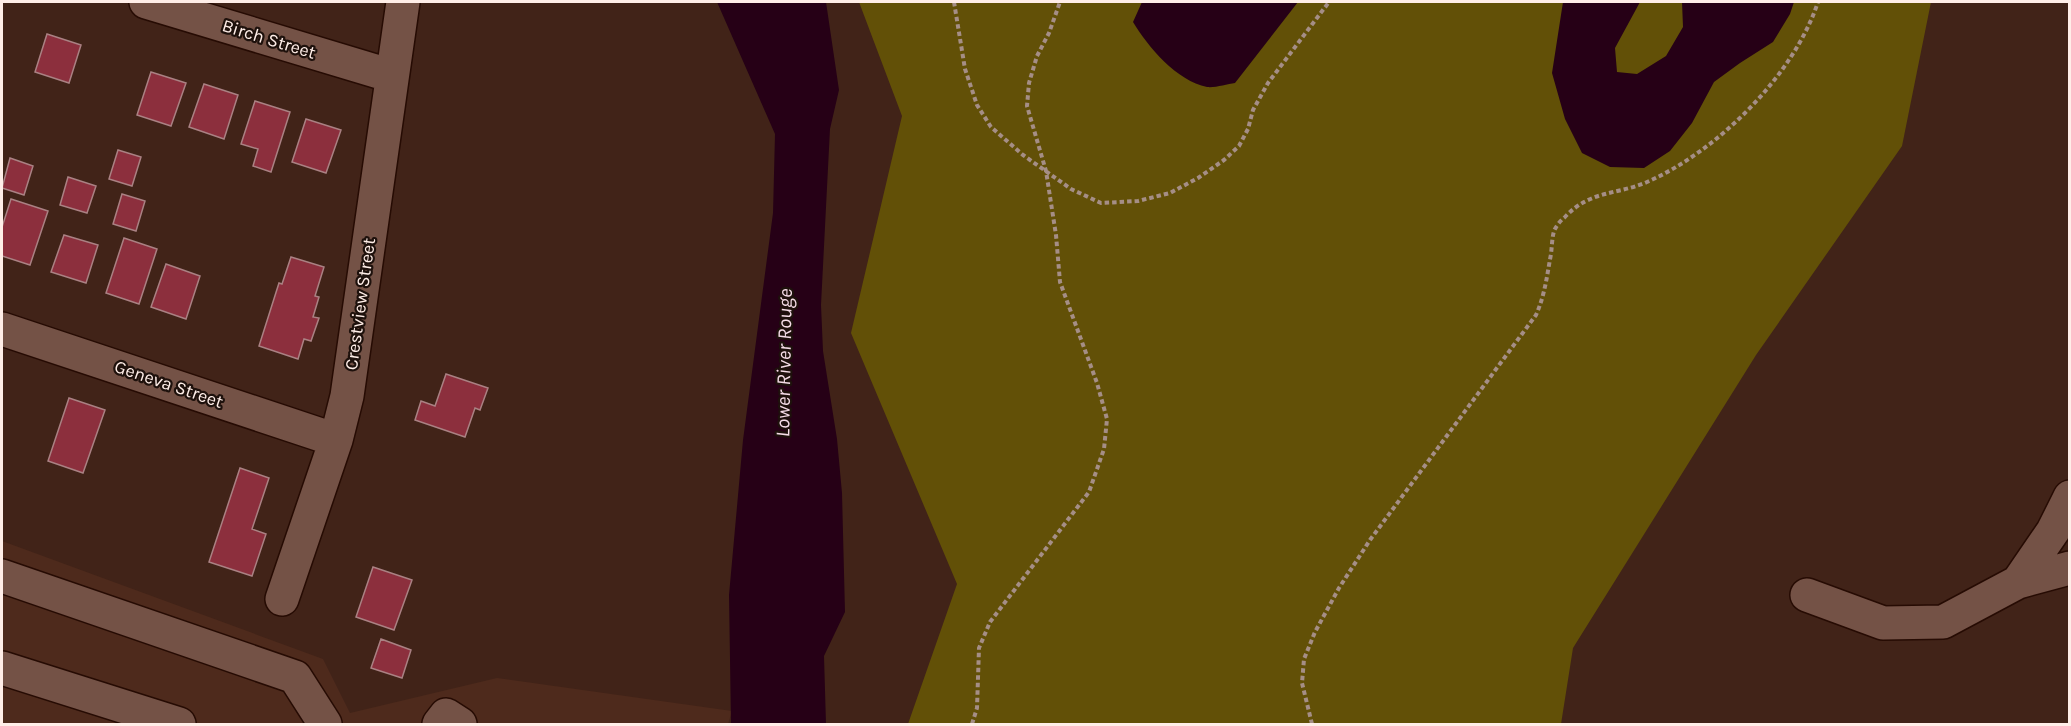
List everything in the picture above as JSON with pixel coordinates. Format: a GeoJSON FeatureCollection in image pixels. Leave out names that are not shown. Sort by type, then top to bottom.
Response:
{"type":"FeatureCollection","features":[{"type":"Feature","properties":{"kind":"street","name":"Birch Street"},"geometry":{"type":"LineString","coordinates":[[146,2],[392,76]]}},
{"type":"Feature","properties":{"kind":"street","name":"Crestview Street"},"geometry":{"type":"LineString","coordinates":[[282,599],[336,440],[347,396],[403,2]]}},
{"type":"Feature","properties":{"kind":"street","name":"Geneva Street"},"geometry":{"type":"LineString","coordinates":[[2,328],[336,440]]}},
{"type":"Feature","properties":{"kind":"street"},"geometry":{"type":"LineString","coordinates":[[2018,582],[2053,531],[2070,497]]}},
{"type":"Feature","properties":{"kind":"street"},"geometry":{"type":"LineString","coordinates":[[1807,595],[1883,622],[1943,622],[2018,582],[2070,568]]}},
{"type":"Feature","properties":{"kind":"street"},"geometry":{"type":"LineString","coordinates":[[2,576],[295,677],[325,724]]}},
{"type":"Feature","properties":{"kind":"street"},"geometry":{"type":"LineString","coordinates":[[2,668],[179,724]]}},
{"type":"Feature","properties":{"kind":"street"},"geometry":{"type":"LineString","coordinates":[[438,724],[446,715],[460,724]]}},
{"type":"Feature","properties":{"kind":"path"},"geometry":{"type":"LineString","coordinates":[[954,2],[965,69],[977,105],[991,127],[1023,155],[1071,189],[1101,203],[1138,201],[1170,194],[1224,160],[1239,146],[1248,129],[1253,110],[1268,83],[1329,2]]}},
{"type":"Feature","properties":{"kind":"path"},"geometry":{"type":"LineString","coordinates":[[972,724],[977,708],[979,648],[990,622],[1089,492],[1104,449],[1107,419],[1097,383],[1060,282],[1056,235],[1046,171],[1027,106],[1029,83],[1037,56],[1049,33],[1060,2]]}},
{"type":"Feature","properties":{"kind":"path"},"geometry":{"type":"LineString","coordinates":[[1312,724],[1302,683],[1304,659],[1315,632],[1339,588],[1370,540],[1536,315],[1543,300],[1555,230],[1566,216],[1583,201],[1600,194],[1645,183],[1688,161],[1706,148],[1748,110],[1777,77],[1807,31],[1818,2]]}},
{"type":"Feature","properties":{"kind":"shaded area"},"geometry":{"type":"Polygon","coordinates":[[[859,2],[1931,2],[1902,146],[1756,355],[1573,648],[1561,724],[908,724],[957,584],[851,333],[902,116],[859,2]]]}},
{"type":"Feature","properties":{"kind":"shaded area"},"geometry":{"type":"Polygon","coordinates":[[[2,541],[323,659],[350,713],[497,678],[732,711],[728,724],[2,724],[2,541]]]}},
{"type":"Feature","properties":{"kind":"water","name":"Lower River Rouge"},"geometry":{"type":"Polygon","coordinates":[[[717,2],[826,2],[839,90],[830,129],[821,305],[823,351],[837,439],[842,493],[845,612],[824,656],[826,724],[731,724],[729,595],[743,440],[773,213],[775,134],[717,2]]]}},
{"type":"Feature","properties":{"kind":"water"},"geometry":{"type":"Polygon","coordinates":[[[1142,2],[1298,2],[1235,83],[1207,87],[1196,84],[1174,70],[1147,42],[1133,22],[1142,2]]]}},
{"type":"Feature","properties":{"kind":"water"},"geometry":{"type":"Polygon","coordinates":[[[1563,2],[1640,2],[1615,48],[1617,72],[1637,74],[1666,56],[1683,27],[1682,2],[1794,2],[1790,14],[1773,42],[1714,82],[1692,123],[1670,151],[1644,168],[1610,167],[1582,153],[1565,119],[1552,73],[1563,2]]]}},
{"type":"Feature","properties":{"kind":"building"},"geometry":{"type":"Polygon","coordinates":[[[47,34],[81,45],[69,83],[35,72],[47,34]]]}},
{"type":"Feature","properties":{"kind":"building"},"geometry":{"type":"Polygon","coordinates":[[[151,72],[186,83],[171,126],[137,115],[151,72]]]}},
{"type":"Feature","properties":{"kind":"building"},"geometry":{"type":"Polygon","coordinates":[[[204,84],[238,95],[224,139],[189,127],[204,84]]]}},
{"type":"Feature","properties":{"kind":"building"},"geometry":{"type":"Polygon","coordinates":[[[255,101],[290,112],[271,172],[253,166],[258,149],[241,144],[255,101]]]}},
{"type":"Feature","properties":{"kind":"building"},"geometry":{"type":"Polygon","coordinates":[[[306,119],[341,130],[326,173],[292,162],[306,119]]]}},
{"type":"Feature","properties":{"kind":"building"},"geometry":{"type":"Polygon","coordinates":[[[118,150],[141,157],[132,186],[109,179],[118,150]]]}},
{"type":"Feature","properties":{"kind":"building"},"geometry":{"type":"Polygon","coordinates":[[[10,158],[33,166],[24,195],[2,188],[10,158]]]}},
{"type":"Feature","properties":{"kind":"building"},"geometry":{"type":"Polygon","coordinates":[[[68,177],[96,186],[87,213],[60,205],[68,177]]]}},
{"type":"Feature","properties":{"kind":"building"},"geometry":{"type":"Polygon","coordinates":[[[122,194],[145,201],[136,231],[113,224],[122,194]]]}},
{"type":"Feature","properties":{"kind":"building"},"geometry":{"type":"Polygon","coordinates":[[[11,199],[48,211],[30,265],[2,256],[2,227],[11,199]]]}},
{"type":"Feature","properties":{"kind":"building"},"geometry":{"type":"Polygon","coordinates":[[[64,235],[98,245],[86,283],[51,272],[64,235]]]}},
{"type":"Feature","properties":{"kind":"building"},"geometry":{"type":"Polygon","coordinates":[[[124,238],[157,249],[139,304],[106,293],[124,238]]]}},
{"type":"Feature","properties":{"kind":"building"},"geometry":{"type":"Polygon","coordinates":[[[291,257],[324,267],[315,296],[319,297],[313,317],[319,318],[311,341],[304,339],[298,359],[259,346],[279,283],[282,284],[291,257]]]}},
{"type":"Feature","properties":{"kind":"building"},"geometry":{"type":"Polygon","coordinates":[[[166,264],[200,276],[186,319],[151,307],[166,264]]]}},
{"type":"Feature","properties":{"kind":"building"},"geometry":{"type":"Polygon","coordinates":[[[446,374],[488,388],[480,410],[475,408],[465,437],[415,420],[421,401],[435,406],[446,374]]]}},
{"type":"Feature","properties":{"kind":"building"},"geometry":{"type":"Polygon","coordinates":[[[69,398],[105,410],[83,473],[48,461],[69,398]]]}},
{"type":"Feature","properties":{"kind":"building"},"geometry":{"type":"Polygon","coordinates":[[[240,468],[269,478],[252,529],[266,534],[252,576],[209,562],[240,468]]]}},
{"type":"Feature","properties":{"kind":"building"},"geometry":{"type":"Polygon","coordinates":[[[373,567],[412,580],[394,630],[356,617],[373,567]]]}},
{"type":"Feature","properties":{"kind":"building"},"geometry":{"type":"Polygon","coordinates":[[[381,639],[411,650],[402,678],[371,668],[381,639]]]}}]}
